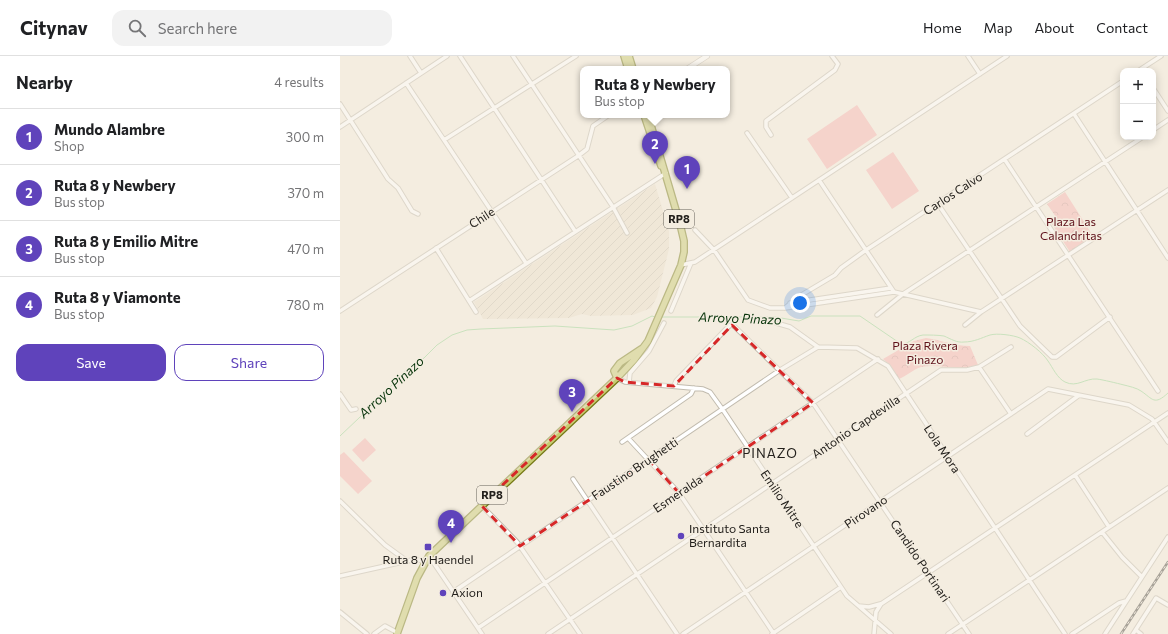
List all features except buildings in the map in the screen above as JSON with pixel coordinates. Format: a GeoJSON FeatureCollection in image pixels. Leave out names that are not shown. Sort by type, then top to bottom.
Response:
{"type":"FeatureCollection","features":[{"type":"Feature","properties":{"kind":"main road"},"geometry":{"type":"LineString","coordinates":[[624,56],[627,66]]}},
{"type":"Feature","properties":{"kind":"main road"},"geometry":{"type":"LineString","coordinates":[[628,56],[632,66]]}},
{"type":"Feature","properties":{"kind":"main road","name":"RP8"},"geometry":{"type":"LineString","coordinates":[[645,118],[660,163],[666,173]]}},
{"type":"Feature","properties":{"kind":"main road","name":"RP8"},"geometry":{"type":"LineString","coordinates":[[397,634],[417,578],[429,556],[481,505],[617,378],[644,347],[657,322],[681,265],[684,241],[666,173],[649,118]]}},
{"type":"Feature","properties":{"kind":"main road"},"geometry":{"type":"LineString","coordinates":[[617,378],[614,371],[617,365],[644,347]]}},
{"type":"Feature","properties":{"kind":"street"},"geometry":{"type":"LineString","coordinates":[[410,56],[421,73]]}},
{"type":"Feature","properties":{"kind":"street"},"geometry":{"type":"LineString","coordinates":[[340,127],[447,56]]}},
{"type":"Feature","properties":{"kind":"street"},"geometry":{"type":"LineString","coordinates":[[460,56],[575,231]]}},
{"type":"Feature","properties":{"kind":"street"},"geometry":{"type":"LineString","coordinates":[[513,56],[578,156],[613,206],[627,233]]}},
{"type":"Feature","properties":{"kind":"street"},"geometry":{"type":"LineString","coordinates":[[444,140],[576,56]]}},
{"type":"Feature","properties":{"kind":"street"},"geometry":{"type":"LineString","coordinates":[[771,135],[766,127],[768,119],[835,70],[838,64],[832,56]]}},
{"type":"Feature","properties":{"kind":"street"},"geometry":{"type":"LineString","coordinates":[[968,56],[980,74]]}},
{"type":"Feature","properties":{"kind":"street"},"geometry":{"type":"LineString","coordinates":[[681,265],[691,263],[714,250],[1008,56]]}},
{"type":"Feature","properties":{"kind":"street"},"geometry":{"type":"LineString","coordinates":[[1144,68],[1162,56]]}},
{"type":"Feature","properties":{"kind":"street"},"geometry":{"type":"LineString","coordinates":[[691,66],[703,57]]}},
{"type":"Feature","properties":{"kind":"street"},"geometry":{"type":"LineString","coordinates":[[406,83],[526,264]]}},
{"type":"Feature","properties":{"kind":"street","name":"Carlos Calvo"},"geometry":{"type":"LineString","coordinates":[[785,308],[789,303],[835,275],[841,268],[866,250],[1120,83]]}},
{"type":"Feature","properties":{"kind":"street"},"geometry":{"type":"LineString","coordinates":[[1156,93],[1168,111]]}},
{"type":"Feature","properties":{"kind":"street"},"geometry":{"type":"LineString","coordinates":[[340,104],[388,179],[398,188],[412,211],[418,214]]}},
{"type":"Feature","properties":{"kind":"street"},"geometry":{"type":"LineString","coordinates":[[1074,114],[1168,258]]}},
{"type":"Feature","properties":{"kind":"street","name":"Chile"},"geometry":{"type":"LineString","coordinates":[[340,311],[578,156],[587,149],[593,126],[605,118]]}},
{"type":"Feature","properties":{"kind":"street"},"geometry":{"type":"LineString","coordinates":[[1156,128],[1168,120]]}},
{"type":"Feature","properties":{"kind":"street"},"geometry":{"type":"LineString","coordinates":[[747,133],[792,198]]}},
{"type":"Feature","properties":{"kind":"street"},"geometry":{"type":"LineString","coordinates":[[877,315],[903,294],[1138,140]]}},
{"type":"Feature","properties":{"kind":"street"},"geometry":{"type":"LineString","coordinates":[[1005,160],[1158,391]]}},
{"type":"Feature","properties":{"kind":"street"},"geometry":{"type":"LineString","coordinates":[[469,301],[613,206],[666,173]]}},
{"type":"Feature","properties":{"kind":"street"},"geometry":{"type":"LineString","coordinates":[[819,180],[894,292]]}},
{"type":"Feature","properties":{"kind":"street"},"geometry":{"type":"LineString","coordinates":[[965,325],[981,312],[1002,300],[1168,190]]}},
{"type":"Feature","properties":{"kind":"street"},"geometry":{"type":"LineString","coordinates":[[938,204],[1025,332],[1054,357],[1110,317]]}},
{"type":"Feature","properties":{"kind":"street"},"geometry":{"type":"LineString","coordinates":[[695,230],[714,250],[748,300],[770,308],[785,308],[894,292],[981,312]]}},
{"type":"Feature","properties":{"kind":"street"},"geometry":{"type":"LineString","coordinates":[[436,248],[476,312]]}},
{"type":"Feature","properties":{"kind":"street"},"geometry":{"type":"LineString","coordinates":[[671,312],[691,263]]}},
{"type":"Feature","properties":{"kind":"street"},"geometry":{"type":"LineString","coordinates":[[789,303],[891,288]]}},
{"type":"Feature","properties":{"kind":"street"},"geometry":{"type":"LineString","coordinates":[[629,382],[630,373],[649,351],[664,323]]}},
{"type":"Feature","properties":{"kind":"street"},"geometry":{"type":"LineString","coordinates":[[776,323],[790,328],[818,347]]}},
{"type":"Feature","properties":{"kind":"street","name":"Candido Portinari"},"geometry":{"type":"LineString","coordinates":[[674,386],[701,355],[732,325],[813,403],[839,439],[969,634]]}},
{"type":"Feature","properties":{"kind":"street","name":"Lola Mora"},"geometry":{"type":"LineString","coordinates":[[818,347],[857,348],[888,366],[947,457],[996,527],[1065,634]]}},
{"type":"Feature","properties":{"kind":"street","name":"Faustino Brughetti"},"geometry":{"type":"LineString","coordinates":[[453,592],[780,370],[818,347]]}},
{"type":"Feature","properties":{"kind":"street","name":"Antonio Capdevilla"},"geometry":{"type":"LineString","coordinates":[[548,634],[944,368],[967,370],[979,368],[1011,347]]}},
{"type":"Feature","properties":{"kind":"street","name":"Esmeralda"},"geometry":{"type":"LineString","coordinates":[[478,628],[679,492],[748,448],[878,359]]}},
{"type":"Feature","properties":{"kind":"street"},"geometry":{"type":"LineString","coordinates":[[979,368],[1011,414]]}},
{"type":"Feature","properties":{"kind":"street","name":"Emilio Mitre"},"geometry":{"type":"LineString","coordinates":[[617,378],[629,382],[703,389],[710,392],[841,588],[858,606],[891,634]]}},
{"type":"Feature","properties":{"kind":"street"},"geometry":{"type":"LineString","coordinates":[[622,442],[691,394],[694,388]]}},
{"type":"Feature","properties":{"kind":"street","name":"Pirovano"},"geometry":{"type":"LineString","coordinates":[[683,634],[1049,389],[1078,396]]}},
{"type":"Feature","properties":{"kind":"street"},"geometry":{"type":"LineString","coordinates":[[340,394],[351,410],[356,409]]}},
{"type":"Feature","properties":{"kind":"street"},"geometry":{"type":"LineString","coordinates":[[1027,434],[1078,396],[1126,404],[1155,422],[1168,442]]}},
{"type":"Feature","properties":{"kind":"street"},"geometry":{"type":"LineString","coordinates":[[874,634],[877,608],[881,604],[1168,413]]}},
{"type":"Feature","properties":{"kind":"street"},"geometry":{"type":"LineString","coordinates":[[628,438],[679,492],[773,634],[841,588]]}},
{"type":"Feature","properties":{"kind":"street"},"geometry":{"type":"LineString","coordinates":[[1075,475],[1109,527]]}},
{"type":"Feature","properties":{"kind":"street"},"geometry":{"type":"LineString","coordinates":[[573,479],[677,634]]}},
{"type":"Feature","properties":{"kind":"street"},"geometry":{"type":"LineString","coordinates":[[948,634],[1168,488]]}},
{"type":"Feature","properties":{"kind":"street"},"geometry":{"type":"LineString","coordinates":[[340,501],[385,545],[407,561]]}},
{"type":"Feature","properties":{"kind":"street"},"geometry":{"type":"LineString","coordinates":[[481,505],[520,546],[580,634]]}},
{"type":"Feature","properties":{"kind":"street"},"geometry":{"type":"LineString","coordinates":[[1102,532],[1122,557],[1142,577]]}},
{"type":"Feature","properties":{"kind":"street"},"geometry":{"type":"LineString","coordinates":[[1105,634],[1168,537]]}},
{"type":"Feature","properties":{"kind":"street"},"geometry":{"type":"LineString","coordinates":[[429,556],[482,634]]}},
{"type":"Feature","properties":{"kind":"street"},"geometry":{"type":"LineString","coordinates":[[340,576],[418,559],[425,562]]}},
{"type":"Feature","properties":{"kind":"street"},"geometry":{"type":"LineString","coordinates":[[1133,634],[1156,598],[1168,606]]}},
{"type":"Feature","properties":{"kind":"street"},"geometry":{"type":"LineString","coordinates":[[1072,634],[1119,603],[1126,601]]}},
{"type":"Feature","properties":{"kind":"street"},"geometry":{"type":"LineString","coordinates":[[858,606],[869,607],[881,604]]}},
{"type":"Feature","properties":{"kind":"street"},"geometry":{"type":"LineString","coordinates":[[340,612],[367,634]]}},
{"type":"Feature","properties":{"kind":"street"},"geometry":{"type":"LineString","coordinates":[[374,634],[385,626],[397,634]]}},
{"type":"Feature","properties":{"kind":"street"},"geometry":{"type":"LineString","coordinates":[[1136,630],[1141,634]]}},
{"type":"Feature","properties":{"kind":"highlighted area"},"geometry":{"type":"Polygon","coordinates":[[[732,325],[813,403],[679,493],[649,460],[520,546],[481,505],[617,378],[625,382],[674,386],[732,325]]]}},
{"type":"Feature","properties":{"kind":"shaded area"},"geometry":{"type":"Polygon","coordinates":[[[655,184],[669,231],[669,249],[657,297],[651,308],[633,315],[591,316],[582,314],[569,318],[483,319],[474,302],[655,184]]]}},
{"type":"Feature","properties":{"kind":"green space"},"geometry":{"type":"Polygon","coordinates":[[[857,105],[877,135],[827,169],[807,139],[857,105]]]}},
{"type":"Feature","properties":{"kind":"green space"},"geometry":{"type":"Polygon","coordinates":[[[893,152],[919,191],[892,209],[866,170],[893,152]]]}},
{"type":"Feature","properties":{"kind":"green space","name":"Plaza Las Calandritas"},"geometry":{"type":"Polygon","coordinates":[[[1065,192],[1093,236],[1070,252],[1050,221],[1056,217],[1047,204],[1065,192]]]}},
{"type":"Feature","properties":{"kind":"green space","name":"Plaza Rivera Pinazo"},"geometry":{"type":"Polygon","coordinates":[[[926,338],[970,346],[978,365],[965,368],[936,366],[921,367],[899,379],[890,365],[883,359],[914,341],[926,338]]]}},
{"type":"Feature","properties":{"kind":"green space"},"geometry":{"type":"Polygon","coordinates":[[[365,438],[376,450],[363,462],[352,450],[365,438]]]}},
{"type":"Feature","properties":{"kind":"green space"},"geometry":{"type":"Polygon","coordinates":[[[344,452],[372,481],[358,494],[340,476],[340,455],[344,452]]]}},
{"type":"Feature","properties":{"kind":"waterway","name":"Arroyo Pinazo"},"geometry":{"type":"LineString","coordinates":[[340,436],[379,399],[404,372],[424,358],[437,345],[452,335],[467,330],[555,326],[614,330],[632,326],[652,316],[655,317]]}},
{"type":"Feature","properties":{"kind":"waterway","name":"Arroyo Pinazo"},"geometry":{"type":"LineString","coordinates":[[661,317],[775,317],[799,321],[811,316],[860,316],[901,344],[907,343],[923,335],[944,336],[959,342],[974,341],[993,334],[1009,335],[1020,338],[1036,348],[1046,358],[1057,375],[1069,384],[1093,379],[1103,380],[1135,388],[1154,400],[1160,399],[1168,393]]}},
{"type":"Feature","properties":{"kind":"railway"},"geometry":{"type":"LineString","coordinates":[[1121,634],[1168,562]]}},
{"type":"Feature","properties":{"kind":"place","name":"Ruta 8 y Newbery"},"geometry":{"type":"Point","coordinates":[655,164]}},
{"type":"Feature","properties":{"kind":"place","name":"Mundo Alambre"},"geometry":{"type":"Point","coordinates":[687,189]}},
{"type":"Feature","properties":{"kind":"place","name":"Ruta 8 y Emilio Mitre"},"geometry":{"type":"Point","coordinates":[572,412]}},
{"type":"Feature","properties":{"kind":"place","name":"Instituto Santa Bernardita"},"geometry":{"type":"Point","coordinates":[681,536]}},
{"type":"Feature","properties":{"kind":"place","name":"Ruta 8 y Viamonte"},"geometry":{"type":"Point","coordinates":[451,543]}},
{"type":"Feature","properties":{"kind":"place","name":"Ruta 8 y Haendel"},"geometry":{"type":"Point","coordinates":[428,547]}},
{"type":"Feature","properties":{"kind":"place","name":"Axion"},"geometry":{"type":"Point","coordinates":[443,593]}},
{"type":"Feature","properties":{"kind":"district","name":"PINAZO"},"geometry":{"type":"Point","coordinates":[770,453]}}]}
